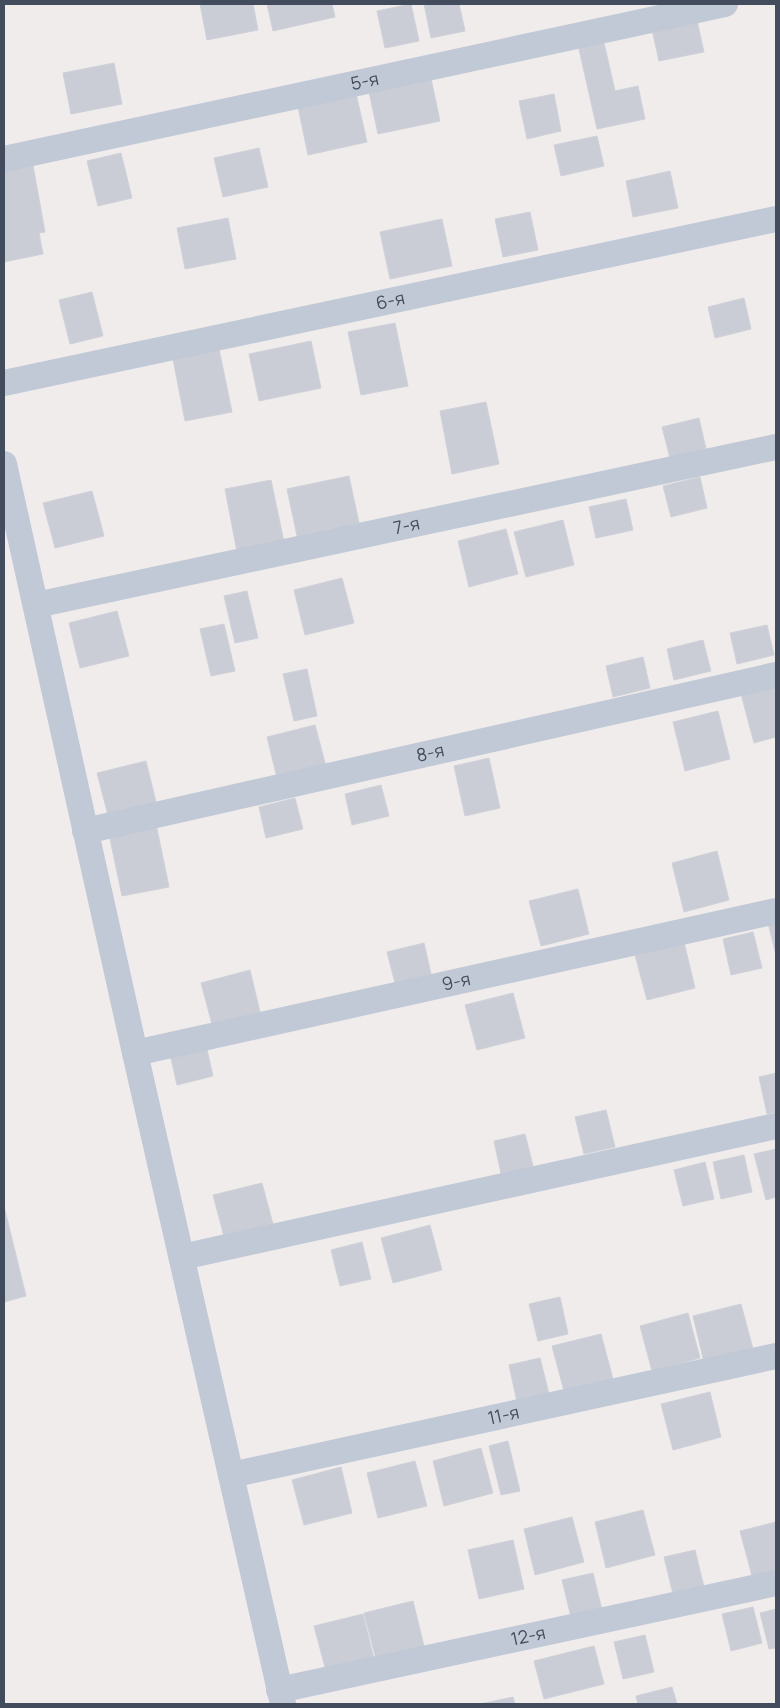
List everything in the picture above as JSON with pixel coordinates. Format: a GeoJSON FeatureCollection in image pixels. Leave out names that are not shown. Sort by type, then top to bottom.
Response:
{"type":"FeatureCollection","features":[{"type":"Feature","properties":{"kind":"street","name":"5-я"},"geometry":{"type":"LineString","coordinates":[[4,160],[725,4]]}},
{"type":"Feature","properties":{"kind":"street","name":"6-я"},"geometry":{"type":"LineString","coordinates":[[4,383],[776,219]]}},
{"type":"Feature","properties":{"kind":"street","name":"7-я"},"geometry":{"type":"LineString","coordinates":[[36,606],[776,448]]}},
{"type":"Feature","properties":{"kind":"street"},"geometry":{"type":"LineString","coordinates":[[4,464],[134,1053],[281,1697]]}},
{"type":"Feature","properties":{"kind":"street","name":"8-я"},"geometry":{"type":"LineString","coordinates":[[85,831],[776,675]]}},
{"type":"Feature","properties":{"kind":"street","name":"9-я"},"geometry":{"type":"LineString","coordinates":[[134,1053],[776,911]]}},
{"type":"Feature","properties":{"kind":"street"},"geometry":{"type":"LineString","coordinates":[[182,1257],[776,1126]]}},
{"type":"Feature","properties":{"kind":"street","name":"11-я"},"geometry":{"type":"LineString","coordinates":[[231,1475],[776,1356]]}},
{"type":"Feature","properties":{"kind":"street","name":"12-я"},"geometry":{"type":"LineString","coordinates":[[281,1697],[776,1583]]}},
{"type":"Feature","properties":{"kind":"building"},"geometry":{"type":"Polygon","coordinates":[[[200,4],[253,4],[258,30],[207,40],[200,4]]]}},
{"type":"Feature","properties":{"kind":"building"},"geometry":{"type":"Polygon","coordinates":[[[267,4],[332,4],[335,17],[273,31],[267,4]]]}},
{"type":"Feature","properties":{"kind":"building"},"geometry":{"type":"Polygon","coordinates":[[[411,4],[419,41],[385,48],[377,11],[411,4]]]}},
{"type":"Feature","properties":{"kind":"building"},"geometry":{"type":"Polygon","coordinates":[[[424,4],[459,4],[465,31],[431,38],[424,4]]]}},
{"type":"Feature","properties":{"kind":"building"},"geometry":{"type":"Polygon","coordinates":[[[696,16],[704,52],[659,61],[651,25],[696,16]]]}},
{"type":"Feature","properties":{"kind":"building"},"geometry":{"type":"Polygon","coordinates":[[[602,34],[615,91],[638,86],[645,119],[597,129],[577,40],[602,34]]]}},
{"type":"Feature","properties":{"kind":"building"},"geometry":{"type":"Polygon","coordinates":[[[114,63],[122,104],[71,114],[63,73],[114,63]]]}},
{"type":"Feature","properties":{"kind":"building"},"geometry":{"type":"Polygon","coordinates":[[[430,74],[440,121],[378,134],[368,87],[430,74]]]}},
{"type":"Feature","properties":{"kind":"building"},"geometry":{"type":"Polygon","coordinates":[[[355,89],[367,142],[308,155],[297,102],[355,89]]]}},
{"type":"Feature","properties":{"kind":"building"},"geometry":{"type":"Polygon","coordinates":[[[554,94],[561,131],[527,139],[519,101],[554,94]]]}},
{"type":"Feature","properties":{"kind":"building"},"geometry":{"type":"Polygon","coordinates":[[[597,136],[604,166],[561,176],[554,145],[597,136]]]}},
{"type":"Feature","properties":{"kind":"building"},"geometry":{"type":"Polygon","coordinates":[[[259,148],[268,187],[223,197],[214,158],[259,148]]]}},
{"type":"Feature","properties":{"kind":"building"},"geometry":{"type":"Polygon","coordinates":[[[121,153],[132,198],[98,206],[87,161],[121,153]]]}},
{"type":"Feature","properties":{"kind":"building"},"geometry":{"type":"Polygon","coordinates":[[[32,160],[45,232],[39,233],[43,254],[4,262],[4,166],[32,160]]]}},
{"type":"Feature","properties":{"kind":"building"},"geometry":{"type":"Polygon","coordinates":[[[670,171],[678,208],[633,217],[626,181],[670,171]]]}},
{"type":"Feature","properties":{"kind":"building"},"geometry":{"type":"Polygon","coordinates":[[[530,212],[538,250],[503,257],[495,219],[530,212]]]}},
{"type":"Feature","properties":{"kind":"building"},"geometry":{"type":"Polygon","coordinates":[[[228,218],[236,259],[185,269],[177,228],[228,218]]]}},
{"type":"Feature","properties":{"kind":"building"},"geometry":{"type":"Polygon","coordinates":[[[442,219],[452,266],[390,279],[380,232],[442,219]]]}},
{"type":"Feature","properties":{"kind":"building"},"geometry":{"type":"Polygon","coordinates":[[[92,292],[103,336],[70,344],[59,300],[92,292]]]}},
{"type":"Feature","properties":{"kind":"building"},"geometry":{"type":"Polygon","coordinates":[[[744,298],[751,329],[715,338],[708,307],[744,298]]]}},
{"type":"Feature","properties":{"kind":"building"},"geometry":{"type":"Polygon","coordinates":[[[395,323],[408,386],[361,395],[348,332],[395,323]]]}},
{"type":"Feature","properties":{"kind":"building"},"geometry":{"type":"Polygon","coordinates":[[[311,341],[321,388],[259,401],[249,354],[311,341]]]}},
{"type":"Feature","properties":{"kind":"building"},"geometry":{"type":"Polygon","coordinates":[[[219,349],[232,412],[185,421],[173,359],[219,349]]]}},
{"type":"Feature","properties":{"kind":"building"},"geometry":{"type":"Polygon","coordinates":[[[486,402],[499,464],[452,474],[440,411],[486,402]]]}},
{"type":"Feature","properties":{"kind":"building"},"geometry":{"type":"Polygon","coordinates":[[[699,418],[706,449],[670,458],[662,427],[699,418]]]}},
{"type":"Feature","properties":{"kind":"building"},"geometry":{"type":"Polygon","coordinates":[[[349,476],[359,523],[297,536],[287,489],[349,476]]]}},
{"type":"Feature","properties":{"kind":"building"},"geometry":{"type":"Polygon","coordinates":[[[700,477],[707,508],[671,517],[663,486],[700,477]]]}},
{"type":"Feature","properties":{"kind":"building"},"geometry":{"type":"Polygon","coordinates":[[[271,480],[284,542],[237,552],[225,489],[271,480]]]}},
{"type":"Feature","properties":{"kind":"building"},"geometry":{"type":"Polygon","coordinates":[[[92,491],[104,536],[55,548],[43,503],[92,491]]]}},
{"type":"Feature","properties":{"kind":"building"},"geometry":{"type":"Polygon","coordinates":[[[626,499],[633,530],[596,538],[589,507],[626,499]]]}},
{"type":"Feature","properties":{"kind":"building"},"geometry":{"type":"Polygon","coordinates":[[[563,520],[574,565],[526,577],[514,532],[563,520]]]}},
{"type":"Feature","properties":{"kind":"building"},"geometry":{"type":"Polygon","coordinates":[[[506,529],[518,574],[469,587],[458,541],[506,529]]]}},
{"type":"Feature","properties":{"kind":"building"},"geometry":{"type":"Polygon","coordinates":[[[342,578],[354,623],[305,635],[294,590],[342,578]]]}},
{"type":"Feature","properties":{"kind":"building"},"geometry":{"type":"Polygon","coordinates":[[[247,591],[258,638],[235,643],[224,596],[247,591]]]}},
{"type":"Feature","properties":{"kind":"building"},"geometry":{"type":"Polygon","coordinates":[[[117,611],[129,656],[80,668],[69,623],[117,611]]]}},
{"type":"Feature","properties":{"kind":"building"},"geometry":{"type":"Polygon","coordinates":[[[224,624],[235,671],[211,676],[200,629],[224,624]]]}},
{"type":"Feature","properties":{"kind":"building"},"geometry":{"type":"Polygon","coordinates":[[[767,625],[774,655],[737,664],[730,633],[767,625]]]}},
{"type":"Feature","properties":{"kind":"building"},"geometry":{"type":"Polygon","coordinates":[[[703,640],[711,671],[674,680],[667,649],[703,640]]]}},
{"type":"Feature","properties":{"kind":"building"},"geometry":{"type":"Polygon","coordinates":[[[643,657],[650,688],[613,697],[606,666],[643,657]]]}},
{"type":"Feature","properties":{"kind":"building"},"geometry":{"type":"Polygon","coordinates":[[[307,669],[317,716],[294,721],[283,674],[307,669]]]}},
{"type":"Feature","properties":{"kind":"building"},"geometry":{"type":"Polygon","coordinates":[[[776,685],[776,737],[754,743],[741,694],[776,685]]]}},
{"type":"Feature","properties":{"kind":"building"},"geometry":{"type":"Polygon","coordinates":[[[718,711],[730,759],[685,771],[673,722],[718,711]]]}},
{"type":"Feature","properties":{"kind":"building"},"geometry":{"type":"Polygon","coordinates":[[[315,725],[327,770],[278,782],[267,737],[315,725]]]}},
{"type":"Feature","properties":{"kind":"building"},"geometry":{"type":"Polygon","coordinates":[[[489,758],[500,808],[465,816],[454,766],[489,758]]]}},
{"type":"Feature","properties":{"kind":"building"},"geometry":{"type":"Polygon","coordinates":[[[146,761],[157,806],[109,819],[97,773],[146,761]]]}},
{"type":"Feature","properties":{"kind":"building"},"geometry":{"type":"Polygon","coordinates":[[[381,785],[389,816],[352,825],[345,794],[381,785]]]}},
{"type":"Feature","properties":{"kind":"building"},"geometry":{"type":"Polygon","coordinates":[[[295,798],[303,829],[266,838],[259,807],[295,798]]]}},
{"type":"Feature","properties":{"kind":"building"},"geometry":{"type":"Polygon","coordinates":[[[156,824],[169,887],[122,896],[109,834],[156,824]]]}},
{"type":"Feature","properties":{"kind":"building"},"geometry":{"type":"Polygon","coordinates":[[[717,851],[729,900],[684,912],[672,863],[717,851]]]}},
{"type":"Feature","properties":{"kind":"building"},"geometry":{"type":"Polygon","coordinates":[[[578,889],[589,934],[541,946],[529,901],[578,889]]]}},
{"type":"Feature","properties":{"kind":"building"},"geometry":{"type":"Polygon","coordinates":[[[776,921],[776,955],[768,923],[776,921]]]}},
{"type":"Feature","properties":{"kind":"building"},"geometry":{"type":"Polygon","coordinates":[[[753,932],[762,968],[731,975],[723,939],[753,932]]]}},
{"type":"Feature","properties":{"kind":"building"},"geometry":{"type":"Polygon","coordinates":[[[684,942],[695,988],[647,1000],[635,955],[684,942]]]}},
{"type":"Feature","properties":{"kind":"building"},"geometry":{"type":"Polygon","coordinates":[[[424,943],[431,974],[395,983],[387,952],[424,943]]]}},
{"type":"Feature","properties":{"kind":"building"},"geometry":{"type":"Polygon","coordinates":[[[250,970],[261,1016],[213,1028],[201,983],[250,970]]]}},
{"type":"Feature","properties":{"kind":"building"},"geometry":{"type":"Polygon","coordinates":[[[513,993],[525,1038],[477,1050],[465,1005],[513,993]]]}},
{"type":"Feature","properties":{"kind":"building"},"geometry":{"type":"Polygon","coordinates":[[[206,1045],[213,1076],[177,1085],[170,1054],[206,1045]]]}},
{"type":"Feature","properties":{"kind":"building"},"geometry":{"type":"Polygon","coordinates":[[[776,1073],[776,1112],[767,1114],[759,1077],[776,1073]]]}},
{"type":"Feature","properties":{"kind":"building"},"geometry":{"type":"Polygon","coordinates":[[[606,1110],[615,1147],[584,1154],[575,1117],[606,1110]]]}},
{"type":"Feature","properties":{"kind":"building"},"geometry":{"type":"Polygon","coordinates":[[[525,1134],[534,1170],[502,1178],[494,1141],[525,1134]]]}},
{"type":"Feature","properties":{"kind":"building"},"geometry":{"type":"Polygon","coordinates":[[[776,1149],[776,1197],[766,1200],[754,1154],[776,1149]]]}},
{"type":"Feature","properties":{"kind":"building"},"geometry":{"type":"Polygon","coordinates":[[[744,1155],[752,1192],[721,1199],[713,1162],[744,1155]]]}},
{"type":"Feature","properties":{"kind":"building"},"geometry":{"type":"Polygon","coordinates":[[[705,1162],[714,1199],[683,1206],[674,1170],[705,1162]]]}},
{"type":"Feature","properties":{"kind":"building"},"geometry":{"type":"Polygon","coordinates":[[[262,1183],[274,1228],[225,1240],[213,1195],[262,1183]]]}},
{"type":"Feature","properties":{"kind":"building"},"geometry":{"type":"Polygon","coordinates":[[[4,1206],[26,1296],[4,1302],[4,1206]]]}},
{"type":"Feature","properties":{"kind":"building"},"geometry":{"type":"Polygon","coordinates":[[[430,1225],[442,1270],[393,1283],[381,1238],[430,1225]]]}},
{"type":"Feature","properties":{"kind":"building"},"geometry":{"type":"Polygon","coordinates":[[[362,1242],[371,1279],[340,1286],[331,1250],[362,1242]]]}},
{"type":"Feature","properties":{"kind":"building"},"geometry":{"type":"Polygon","coordinates":[[[560,1297],[568,1334],[538,1341],[529,1304],[560,1297]]]}},
{"type":"Feature","properties":{"kind":"building"},"geometry":{"type":"Polygon","coordinates":[[[741,1304],[753,1349],[704,1362],[693,1316],[741,1304]]]}},
{"type":"Feature","properties":{"kind":"building"},"geometry":{"type":"Polygon","coordinates":[[[688,1313],[700,1358],[652,1371],[640,1326],[688,1313]]]}},
{"type":"Feature","properties":{"kind":"building"},"geometry":{"type":"Polygon","coordinates":[[[601,1334],[613,1379],[564,1391],[552,1346],[601,1334]]]}},
{"type":"Feature","properties":{"kind":"building"},"geometry":{"type":"Polygon","coordinates":[[[540,1358],[549,1394],[517,1402],[509,1365],[540,1358]]]}},
{"type":"Feature","properties":{"kind":"building"},"geometry":{"type":"Polygon","coordinates":[[[710,1392],[721,1437],[673,1450],[661,1404],[710,1392]]]}},
{"type":"Feature","properties":{"kind":"building"},"geometry":{"type":"Polygon","coordinates":[[[508,1441],[520,1491],[501,1495],[489,1446],[508,1441]]]}},
{"type":"Feature","properties":{"kind":"building"},"geometry":{"type":"Polygon","coordinates":[[[481,1448],[493,1493],[444,1506],[433,1461],[481,1448]]]}},
{"type":"Feature","properties":{"kind":"building"},"geometry":{"type":"Polygon","coordinates":[[[415,1461],[427,1506],[378,1518],[367,1473],[415,1461]]]}},
{"type":"Feature","properties":{"kind":"building"},"geometry":{"type":"Polygon","coordinates":[[[341,1467],[352,1513],[304,1525],[292,1480],[341,1467]]]}},
{"type":"Feature","properties":{"kind":"building"},"geometry":{"type":"Polygon","coordinates":[[[643,1510],[655,1555],[606,1568],[595,1522],[643,1510]]]}},
{"type":"Feature","properties":{"kind":"building"},"geometry":{"type":"Polygon","coordinates":[[[572,1517],[584,1562],[535,1575],[524,1529],[572,1517]]]}},
{"type":"Feature","properties":{"kind":"building"},"geometry":{"type":"Polygon","coordinates":[[[776,1522],[776,1570],[752,1576],[740,1531],[776,1522]]]}},
{"type":"Feature","properties":{"kind":"building"},"geometry":{"type":"Polygon","coordinates":[[[513,1540],[524,1589],[479,1599],[468,1550],[513,1540]]]}},
{"type":"Feature","properties":{"kind":"building"},"geometry":{"type":"Polygon","coordinates":[[[695,1550],[704,1587],[673,1594],[664,1557],[695,1550]]]}},
{"type":"Feature","properties":{"kind":"building"},"geometry":{"type":"Polygon","coordinates":[[[593,1573],[602,1610],[571,1617],[562,1580],[593,1573]]]}},
{"type":"Feature","properties":{"kind":"building"},"geometry":{"type":"Polygon","coordinates":[[[413,1601],[424,1646],[376,1659],[364,1613],[413,1601]]]}},
{"type":"Feature","properties":{"kind":"building"},"geometry":{"type":"Polygon","coordinates":[[[753,1607],[762,1643],[731,1651],[722,1614],[753,1607]]]}},
{"type":"Feature","properties":{"kind":"building"},"geometry":{"type":"Polygon","coordinates":[[[776,1609],[776,1648],[769,1649],[760,1613],[776,1609]]]}},
{"type":"Feature","properties":{"kind":"building"},"geometry":{"type":"Polygon","coordinates":[[[363,1614],[374,1659],[326,1671],[314,1626],[363,1614]]]}},
{"type":"Feature","properties":{"kind":"building"},"geometry":{"type":"Polygon","coordinates":[[[645,1635],[654,1672],[623,1679],[614,1642],[645,1635]]]}},
{"type":"Feature","properties":{"kind":"building"},"geometry":{"type":"Polygon","coordinates":[[[594,1646],[604,1684],[544,1699],[534,1661],[594,1646]]]}},
{"type":"Feature","properties":{"kind":"building"},"geometry":{"type":"Polygon","coordinates":[[[672,1687],[677,1704],[638,1704],[636,1696],[672,1687]]]}},
{"type":"Feature","properties":{"kind":"building"},"geometry":{"type":"Polygon","coordinates":[[[513,1697],[515,1704],[480,1704],[513,1697]]]}}]}
